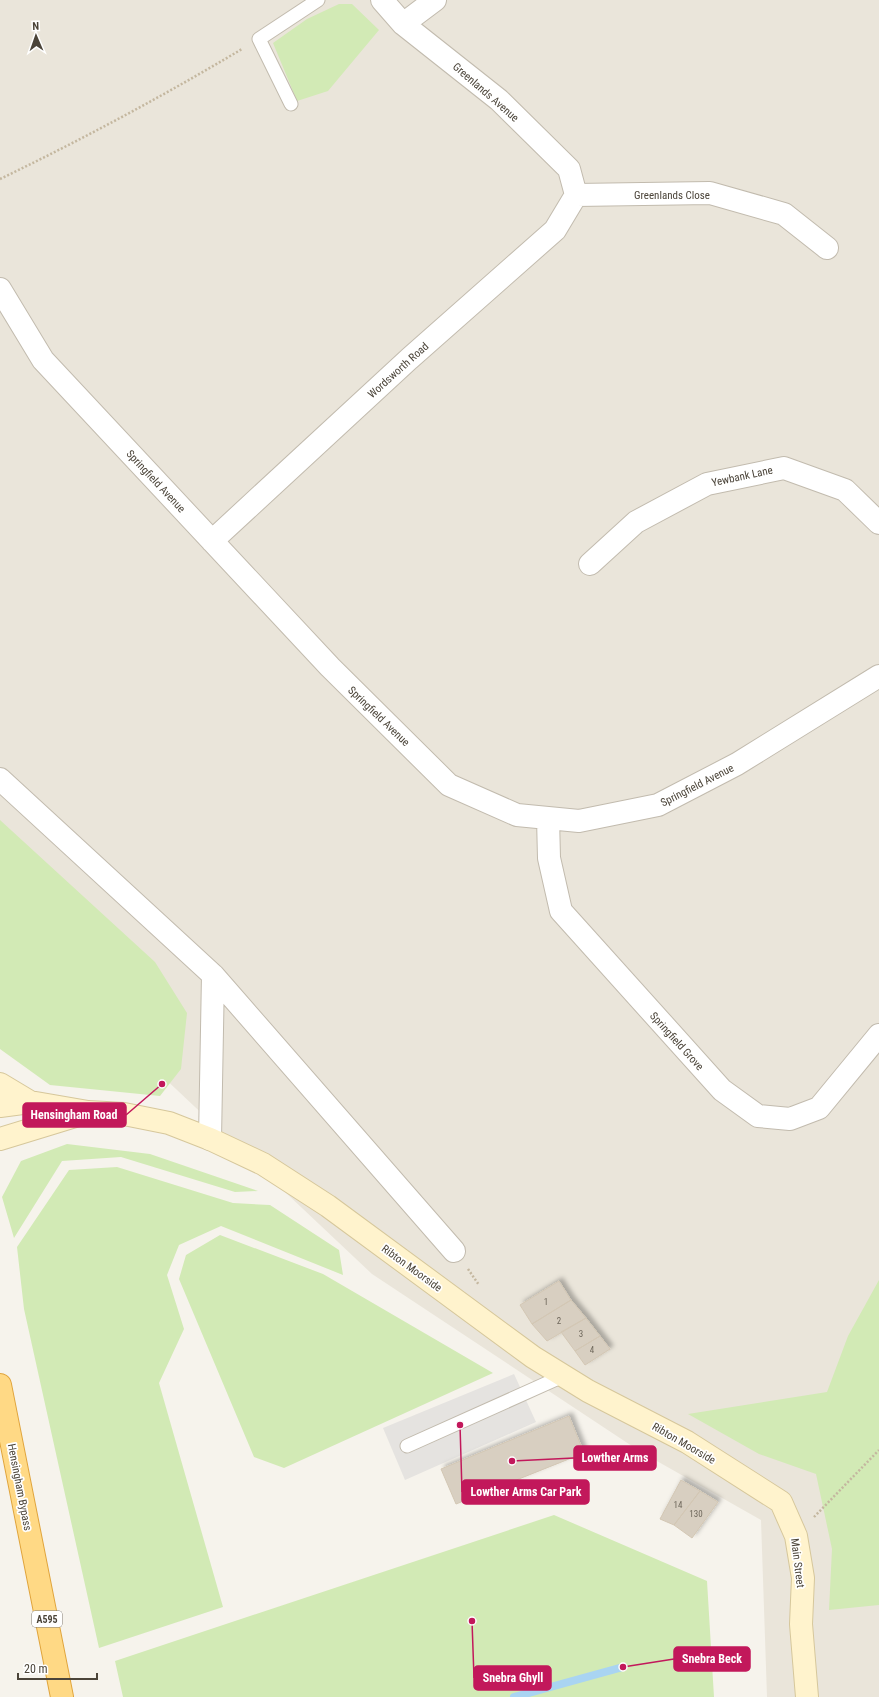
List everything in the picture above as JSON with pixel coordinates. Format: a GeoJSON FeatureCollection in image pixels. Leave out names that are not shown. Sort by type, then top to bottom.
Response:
{"type":"FeatureCollection","features":[{"type":"Feature","properties":{"kind":"highway","name":"Hensingham Bypass"},"geometry":{"type":"LineString","coordinates":[[0,1385],[62,1697]]}},
{"type":"Feature","properties":{"kind":"main road"},"geometry":{"type":"LineString","coordinates":[[0,1084],[30,1102]]}},
{"type":"Feature","properties":{"kind":"main road"},"geometry":{"type":"LineString","coordinates":[[0,1106],[30,1102],[88,1112]]}},
{"type":"Feature","properties":{"kind":"main road","name":"Ribton Moorside"},"geometry":{"type":"LineString","coordinates":[[88,1112],[124,1114],[169,1123],[210,1139],[263,1164],[328,1206],[533,1357],[563,1376],[687,1442],[721,1464]]}},
{"type":"Feature","properties":{"kind":"main road"},"geometry":{"type":"LineString","coordinates":[[0,1139],[88,1112]]}},
{"type":"Feature","properties":{"kind":"main road","name":"Main Street"},"geometry":{"type":"LineString","coordinates":[[721,1464],[781,1502],[796,1536],[803,1578],[801,1624],[807,1697]]}},
{"type":"Feature","properties":{"kind":"street","name":"Greenlands Avenue"},"geometry":{"type":"LineString","coordinates":[[382,0],[404,24],[499,100],[569,169],[576,195]]}},
{"type":"Feature","properties":{"kind":"street"},"geometry":{"type":"LineString","coordinates":[[404,24],[435,0]]}},
{"type":"Feature","properties":{"kind":"street","name":"Greenlands Close"},"geometry":{"type":"LineString","coordinates":[[576,195],[710,193],[784,214],[826,248]]}},
{"type":"Feature","properties":{"kind":"street","name":"Wordsworth Road"},"geometry":{"type":"LineString","coordinates":[[212,541],[409,360],[555,230],[576,195]]}},
{"type":"Feature","properties":{"kind":"street","name":"Springfield Avenue"},"geometry":{"type":"LineString","coordinates":[[0,289],[43,360],[330,667],[450,785],[517,815],[579,821],[658,805],[737,764],[879,676]]}},
{"type":"Feature","properties":{"kind":"street","name":"Yewbank Lane"},"geometry":{"type":"LineString","coordinates":[[590,564],[636,522],[707,484],[784,468],[845,490],[879,523]]}},
{"type":"Feature","properties":{"kind":"street"},"geometry":{"type":"LineString","coordinates":[[0,779],[214,975],[454,1251]]}},
{"type":"Feature","properties":{"kind":"street","name":"Springfield Grove"},"geometry":{"type":"LineString","coordinates":[[548,818],[550,858],[560,911],[722,1090],[758,1116],[790,1119],[819,1108],[879,1035]]}},
{"type":"Feature","properties":{"kind":"street"},"geometry":{"type":"LineString","coordinates":[[210,1139],[214,975]]}},
{"type":"Feature","properties":{"kind":"lane"},"geometry":{"type":"LineString","coordinates":[[291,104],[259,39],[318,0]]}},
{"type":"Feature","properties":{"kind":"lane"},"geometry":{"type":"LineString","coordinates":[[407,1446],[563,1376]]}},
{"type":"Feature","properties":{"kind":"path"},"geometry":{"type":"LineString","coordinates":[[0,179],[75,143],[259,39]]}},
{"type":"Feature","properties":{"kind":"path"},"geometry":{"type":"LineString","coordinates":[[796,1536],[879,1450]]}},
{"type":"Feature","properties":{"kind":"shaded area"},"geometry":{"type":"Polygon","coordinates":[[[0,0],[879,0],[879,1697],[767,1697],[761,1520],[641,1452],[372,1274],[0,923],[0,0]]]}},
{"type":"Feature","properties":{"kind":"shaded area"},"geometry":{"type":"Polygon","coordinates":[[[514,1374],[536,1422],[405,1480],[383,1428],[514,1374]]]}},
{"type":"Feature","properties":{"kind":"green space"},"geometry":{"type":"Polygon","coordinates":[[[339,4],[352,4],[379,30],[328,91],[297,101],[273,43],[307,19],[339,4]]]}},
{"type":"Feature","properties":{"kind":"green space"},"geometry":{"type":"Polygon","coordinates":[[[0,820],[155,962],[187,1013],[181,1069],[160,1096],[50,1085],[0,1049],[0,820]]]}},
{"type":"Feature","properties":{"kind":"green space"},"geometry":{"type":"Polygon","coordinates":[[[67,1144],[150,1154],[258,1191],[235,1192],[121,1157],[62,1161],[14,1238],[2,1197],[21,1161],[67,1144]]]}},
{"type":"Feature","properties":{"kind":"green space"},"geometry":{"type":"Polygon","coordinates":[[[117,1167],[233,1203],[270,1205],[339,1250],[343,1275],[221,1226],[179,1245],[167,1275],[184,1329],[159,1383],[223,1607],[99,1648],[24,1309],[17,1247],[69,1170],[117,1167]]]}},
{"type":"Feature","properties":{"kind":"green space"},"geometry":{"type":"Polygon","coordinates":[[[220,1235],[323,1274],[493,1373],[284,1468],[254,1457],[179,1279],[186,1255],[220,1235]]]}},
{"type":"Feature","properties":{"kind":"green space"},"geometry":{"type":"Polygon","coordinates":[[[879,1280],[879,1605],[829,1610],[832,1549],[816,1474],[759,1454],[688,1414],[827,1392],[848,1336],[879,1280]]]}},
{"type":"Feature","properties":{"kind":"green space"},"geometry":{"type":"Polygon","coordinates":[[[554,1515],[707,1581],[714,1697],[123,1697],[115,1661],[554,1515]]]}},
{"type":"Feature","properties":{"kind":"building"},"geometry":{"type":"Polygon","coordinates":[[[559,1281],[571,1300],[532,1324],[520,1305],[559,1281]]]}},
{"type":"Feature","properties":{"kind":"building"},"geometry":{"type":"Polygon","coordinates":[[[571,1300],[586,1318],[547,1341],[532,1324],[571,1300]]]}},
{"type":"Feature","properties":{"kind":"building"},"geometry":{"type":"Polygon","coordinates":[[[586,1318],[600,1336],[575,1351],[561,1332],[586,1318]]]}},
{"type":"Feature","properties":{"kind":"building"},"geometry":{"type":"Polygon","coordinates":[[[600,1336],[610,1349],[585,1365],[575,1351],[600,1336]]]}},
{"type":"Feature","properties":{"kind":"building"},"geometry":{"type":"Polygon","coordinates":[[[569,1416],[584,1453],[456,1504],[441,1469],[569,1416]]]}},
{"type":"Feature","properties":{"kind":"building"},"geometry":{"type":"Polygon","coordinates":[[[681,1480],[700,1491],[674,1525],[660,1519],[681,1480]]]}},
{"type":"Feature","properties":{"kind":"building"},"geometry":{"type":"Polygon","coordinates":[[[700,1491],[718,1502],[692,1538],[674,1525],[700,1491]]]}},
{"type":"Feature","properties":{"kind":"waterway"},"geometry":{"type":"LineString","coordinates":[[514,1697],[623,1667]]}},
{"type":"Feature","properties":{"kind":"place","name":"Hensingham Road"},"geometry":{"type":"Point","coordinates":[162,1084]}},
{"type":"Feature","properties":{"kind":"place","name":"Lowther Arms Car Park"},"geometry":{"type":"Point","coordinates":[460,1425]}},
{"type":"Feature","properties":{"kind":"place","name":"Lowther Arms"},"geometry":{"type":"Point","coordinates":[512,1461]}},
{"type":"Feature","properties":{"kind":"place","name":"Snebra Ghyll"},"geometry":{"type":"Point","coordinates":[472,1621]}},
{"type":"Feature","properties":{"kind":"place","name":"Snebra Beck"},"geometry":{"type":"Point","coordinates":[623,1667]}}]}
